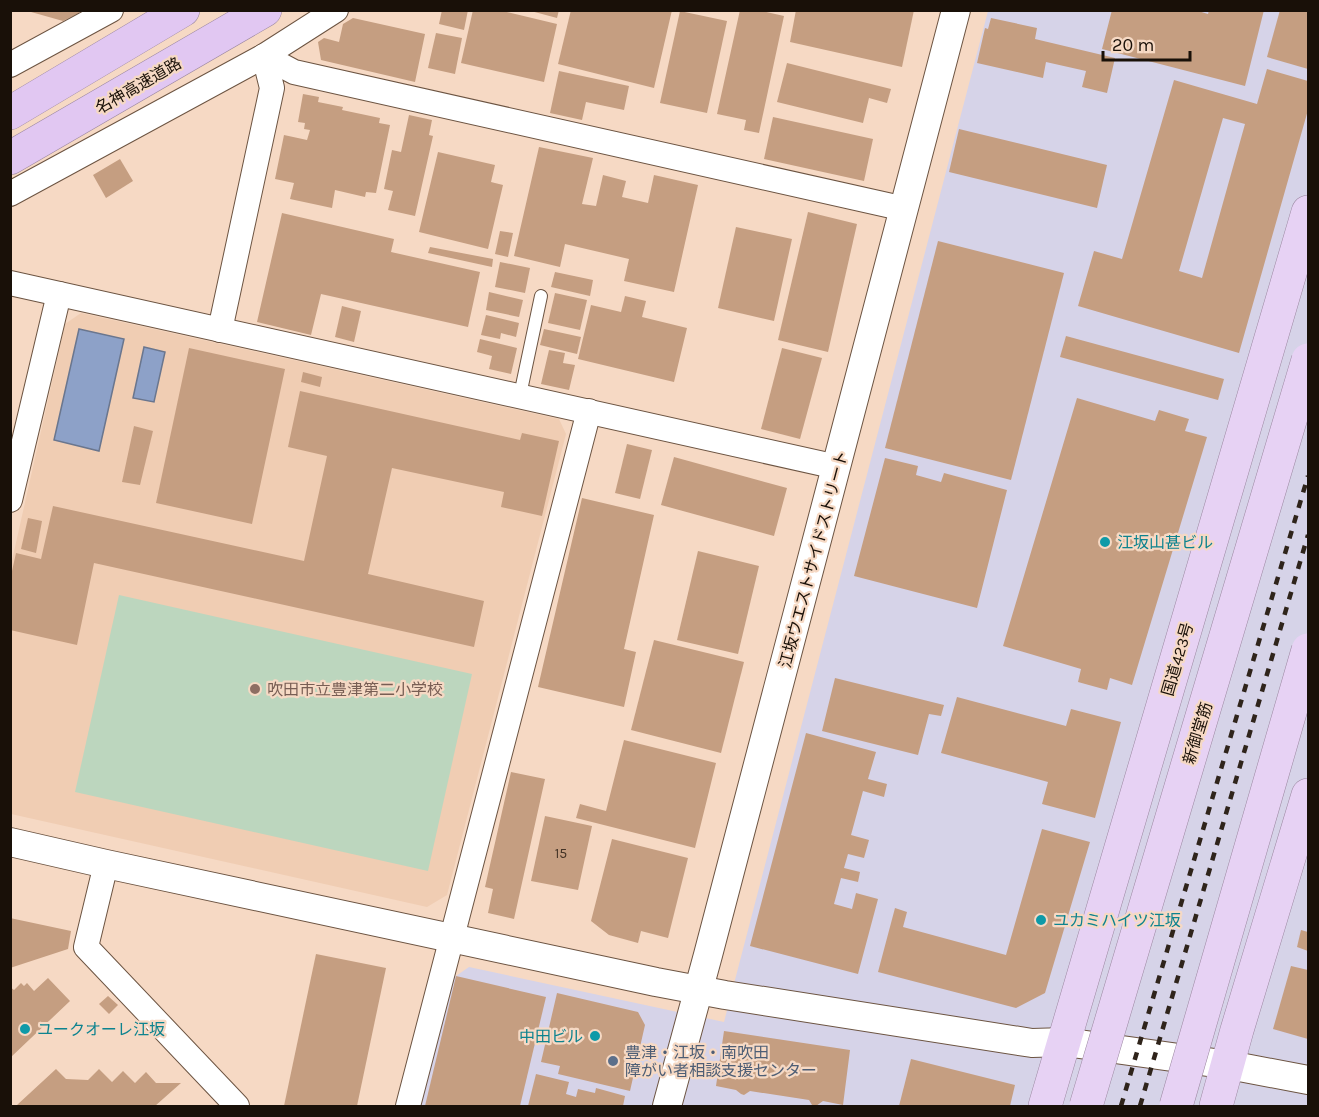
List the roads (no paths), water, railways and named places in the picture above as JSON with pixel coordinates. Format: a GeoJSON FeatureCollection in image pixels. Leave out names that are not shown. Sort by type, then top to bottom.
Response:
{"type":"FeatureCollection","features":[{"type":"Feature","properties":{"kind":"highway"},"geometry":{"type":"LineString","coordinates":[[10,113],[183,10]]}},
{"type":"Feature","properties":{"kind":"highway","name":"名神高速道路"},"geometry":{"type":"LineString","coordinates":[[10,158],[265,10]]}},
{"type":"Feature","properties":{"kind":"highway","name":"国道423号"},"geometry":{"type":"LineString","coordinates":[[1045,1107],[1308,212]]}},
{"type":"Feature","properties":{"kind":"highway","name":"新御堂筋"},"geometry":{"type":"LineString","coordinates":[[1086,1107],[1308,360]]}},
{"type":"Feature","properties":{"kind":"highway"},"geometry":{"type":"LineString","coordinates":[[1176,1107],[1308,650]]}},
{"type":"Feature","properties":{"kind":"highway"},"geometry":{"type":"LineString","coordinates":[[1216,1107],[1308,795]]}},
{"type":"Feature","properties":{"kind":"street"},"geometry":{"type":"LineString","coordinates":[[10,65],[111,10]]}},
{"type":"Feature","properties":{"kind":"street"},"geometry":{"type":"LineString","coordinates":[[10,194],[264,56],[336,10]]}},
{"type":"Feature","properties":{"kind":"street","name":"江坂ウエストサイドストリート"},"geometry":{"type":"LineString","coordinates":[[666,1107],[956,10]]}},
{"type":"Feature","properties":{"kind":"street"},"geometry":{"type":"LineString","coordinates":[[264,56],[294,72],[905,209]]}},
{"type":"Feature","properties":{"kind":"street"},"geometry":{"type":"LineString","coordinates":[[220,330],[272,88],[264,56]]}},
{"type":"Feature","properties":{"kind":"street"},"geometry":{"type":"LineString","coordinates":[[10,283],[837,467]]}},
{"type":"Feature","properties":{"kind":"street"},"geometry":{"type":"LineString","coordinates":[[10,500],[59,294]]}},
{"type":"Feature","properties":{"kind":"street"},"geometry":{"type":"LineString","coordinates":[[408,1107],[589,411]]}},
{"type":"Feature","properties":{"kind":"street"},"geometry":{"type":"LineString","coordinates":[[10,842],[698,990],[1032,1043],[1065,1042],[1229,1065],[1308,1080]]}},
{"type":"Feature","properties":{"kind":"street"},"geometry":{"type":"LineString","coordinates":[[106,864],[86,947],[237,1107]]}},
{"type":"Feature","properties":{"kind":"lane"},"geometry":{"type":"LineString","coordinates":[[520,395],[540,296]]}},
{"type":"Feature","properties":{"kind":"water"},"geometry":{"type":"Polygon","coordinates":[[[79,329],[124,339],[99,451],[54,440],[79,329]]]}},
{"type":"Feature","properties":{"kind":"water"},"geometry":{"type":"Polygon","coordinates":[[[144,347],[165,352],[154,402],[133,398],[144,347]]]}},
{"type":"Feature","properties":{"kind":"railway"},"geometry":{"type":"LineString","coordinates":[[1121,1106],[1308,476]]}},
{"type":"Feature","properties":{"kind":"railway"},"geometry":{"type":"LineString","coordinates":[[1140,1106],[1308,535]]}},
{"type":"Feature","properties":{"kind":"place","name":"江坂山甚ビル"},"geometry":{"type":"Point","coordinates":[1105,542]}},
{"type":"Feature","properties":{"kind":"place","name":"吹田市立豊津第二小学校"},"geometry":{"type":"Point","coordinates":[255,689]}},
{"type":"Feature","properties":{"kind":"place","name":"ユカミハイツ江坂"},"geometry":{"type":"Point","coordinates":[1041,920]}},
{"type":"Feature","properties":{"kind":"place","name":"ユークオーレ江坂"},"geometry":{"type":"Point","coordinates":[25,1029]}},
{"type":"Feature","properties":{"kind":"place","name":"中田ビル"},"geometry":{"type":"Point","coordinates":[595,1036]}},
{"type":"Feature","properties":{"kind":"place","name":"豊津・江坂・南吹田 障がい者相談支援センター"},"geometry":{"type":"Point","coordinates":[613,1061]}}]}
